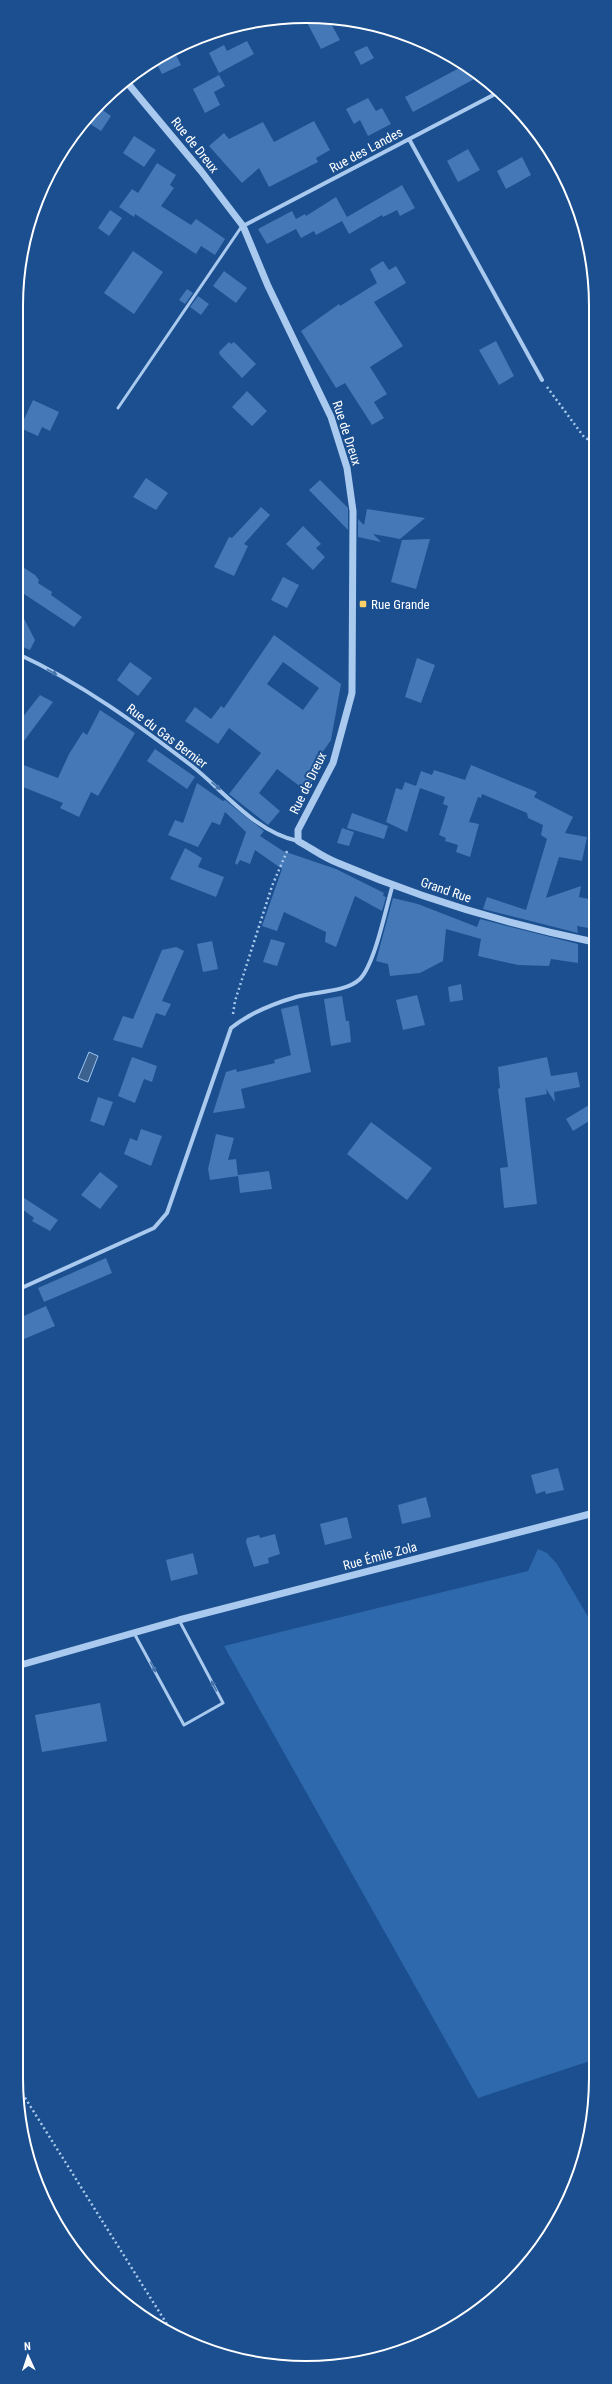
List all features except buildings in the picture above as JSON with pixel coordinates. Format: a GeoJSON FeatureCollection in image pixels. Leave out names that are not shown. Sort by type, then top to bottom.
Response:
{"type":"FeatureCollection","features":[{"type":"Feature","properties":{"kind":"street","name":"Rue de Dreux"},"geometry":{"type":"LineString","coordinates":[[129,85],[201,171],[243,226],[268,286],[330,417],[347,468],[353,511],[352,693],[333,763],[298,830],[298,841]]}},
{"type":"Feature","properties":{"kind":"street","name":"Rue des Landes"},"geometry":{"type":"LineString","coordinates":[[243,226],[494,94]]}},
{"type":"Feature","properties":{"kind":"street"},"geometry":{"type":"LineString","coordinates":[[409,139],[542,380]]}},
{"type":"Feature","properties":{"kind":"street","name":"Rue du Gas Bernier"},"geometry":{"type":"LineString","coordinates":[[23,657],[86,691],[141,727],[198,771],[262,826],[285,838],[298,841]]}},
{"type":"Feature","properties":{"kind":"street","name":"Grand Rue"},"geometry":{"type":"LineString","coordinates":[[298,841],[336,863],[393,884],[532,929],[589,941]]}},
{"type":"Feature","properties":{"kind":"street"},"geometry":{"type":"LineString","coordinates":[[23,1287],[154,1228],[167,1213],[231,1028],[247,1015],[296,996],[346,986],[359,979],[369,965],[393,884]]}},
{"type":"Feature","properties":{"kind":"street","name":"Rue Émile Zola"},"geometry":{"type":"LineString","coordinates":[[23,1664],[179,1620],[589,1514]]}},
{"type":"Feature","properties":{"kind":"lane"},"geometry":{"type":"LineString","coordinates":[[118,408],[243,226]]}},
{"type":"Feature","properties":{"kind":"lane"},"geometry":{"type":"LineString","coordinates":[[134,1633],[184,1725],[223,1703],[179,1620]]}},
{"type":"Feature","properties":{"kind":"path"},"geometry":{"type":"LineString","coordinates":[[542,380],[584,437],[589,440]]}},
{"type":"Feature","properties":{"kind":"path"},"geometry":{"type":"LineString","coordinates":[[231,1028],[235,1000],[272,886],[286,850],[298,841]]}},
{"type":"Feature","properties":{"kind":"path"},"geometry":{"type":"LineString","coordinates":[[24,2096],[168,2325]]}},
{"type":"Feature","properties":{"kind":"shaded area"},"geometry":{"type":"Polygon","coordinates":[[[89,1052],[98,1056],[88,1082],[78,1078],[89,1052]]]}},
{"type":"Feature","properties":{"kind":"shaded area"},"geometry":{"type":"Polygon","coordinates":[[[538,1549],[547,1553],[557,1564],[589,1618],[589,2061],[478,2098],[224,1646],[528,1571],[538,1549]]]}},
{"type":"Feature","properties":{"kind":"place","name":"Rue Grande"},"geometry":{"type":"Point","coordinates":[363,604]}}]}
